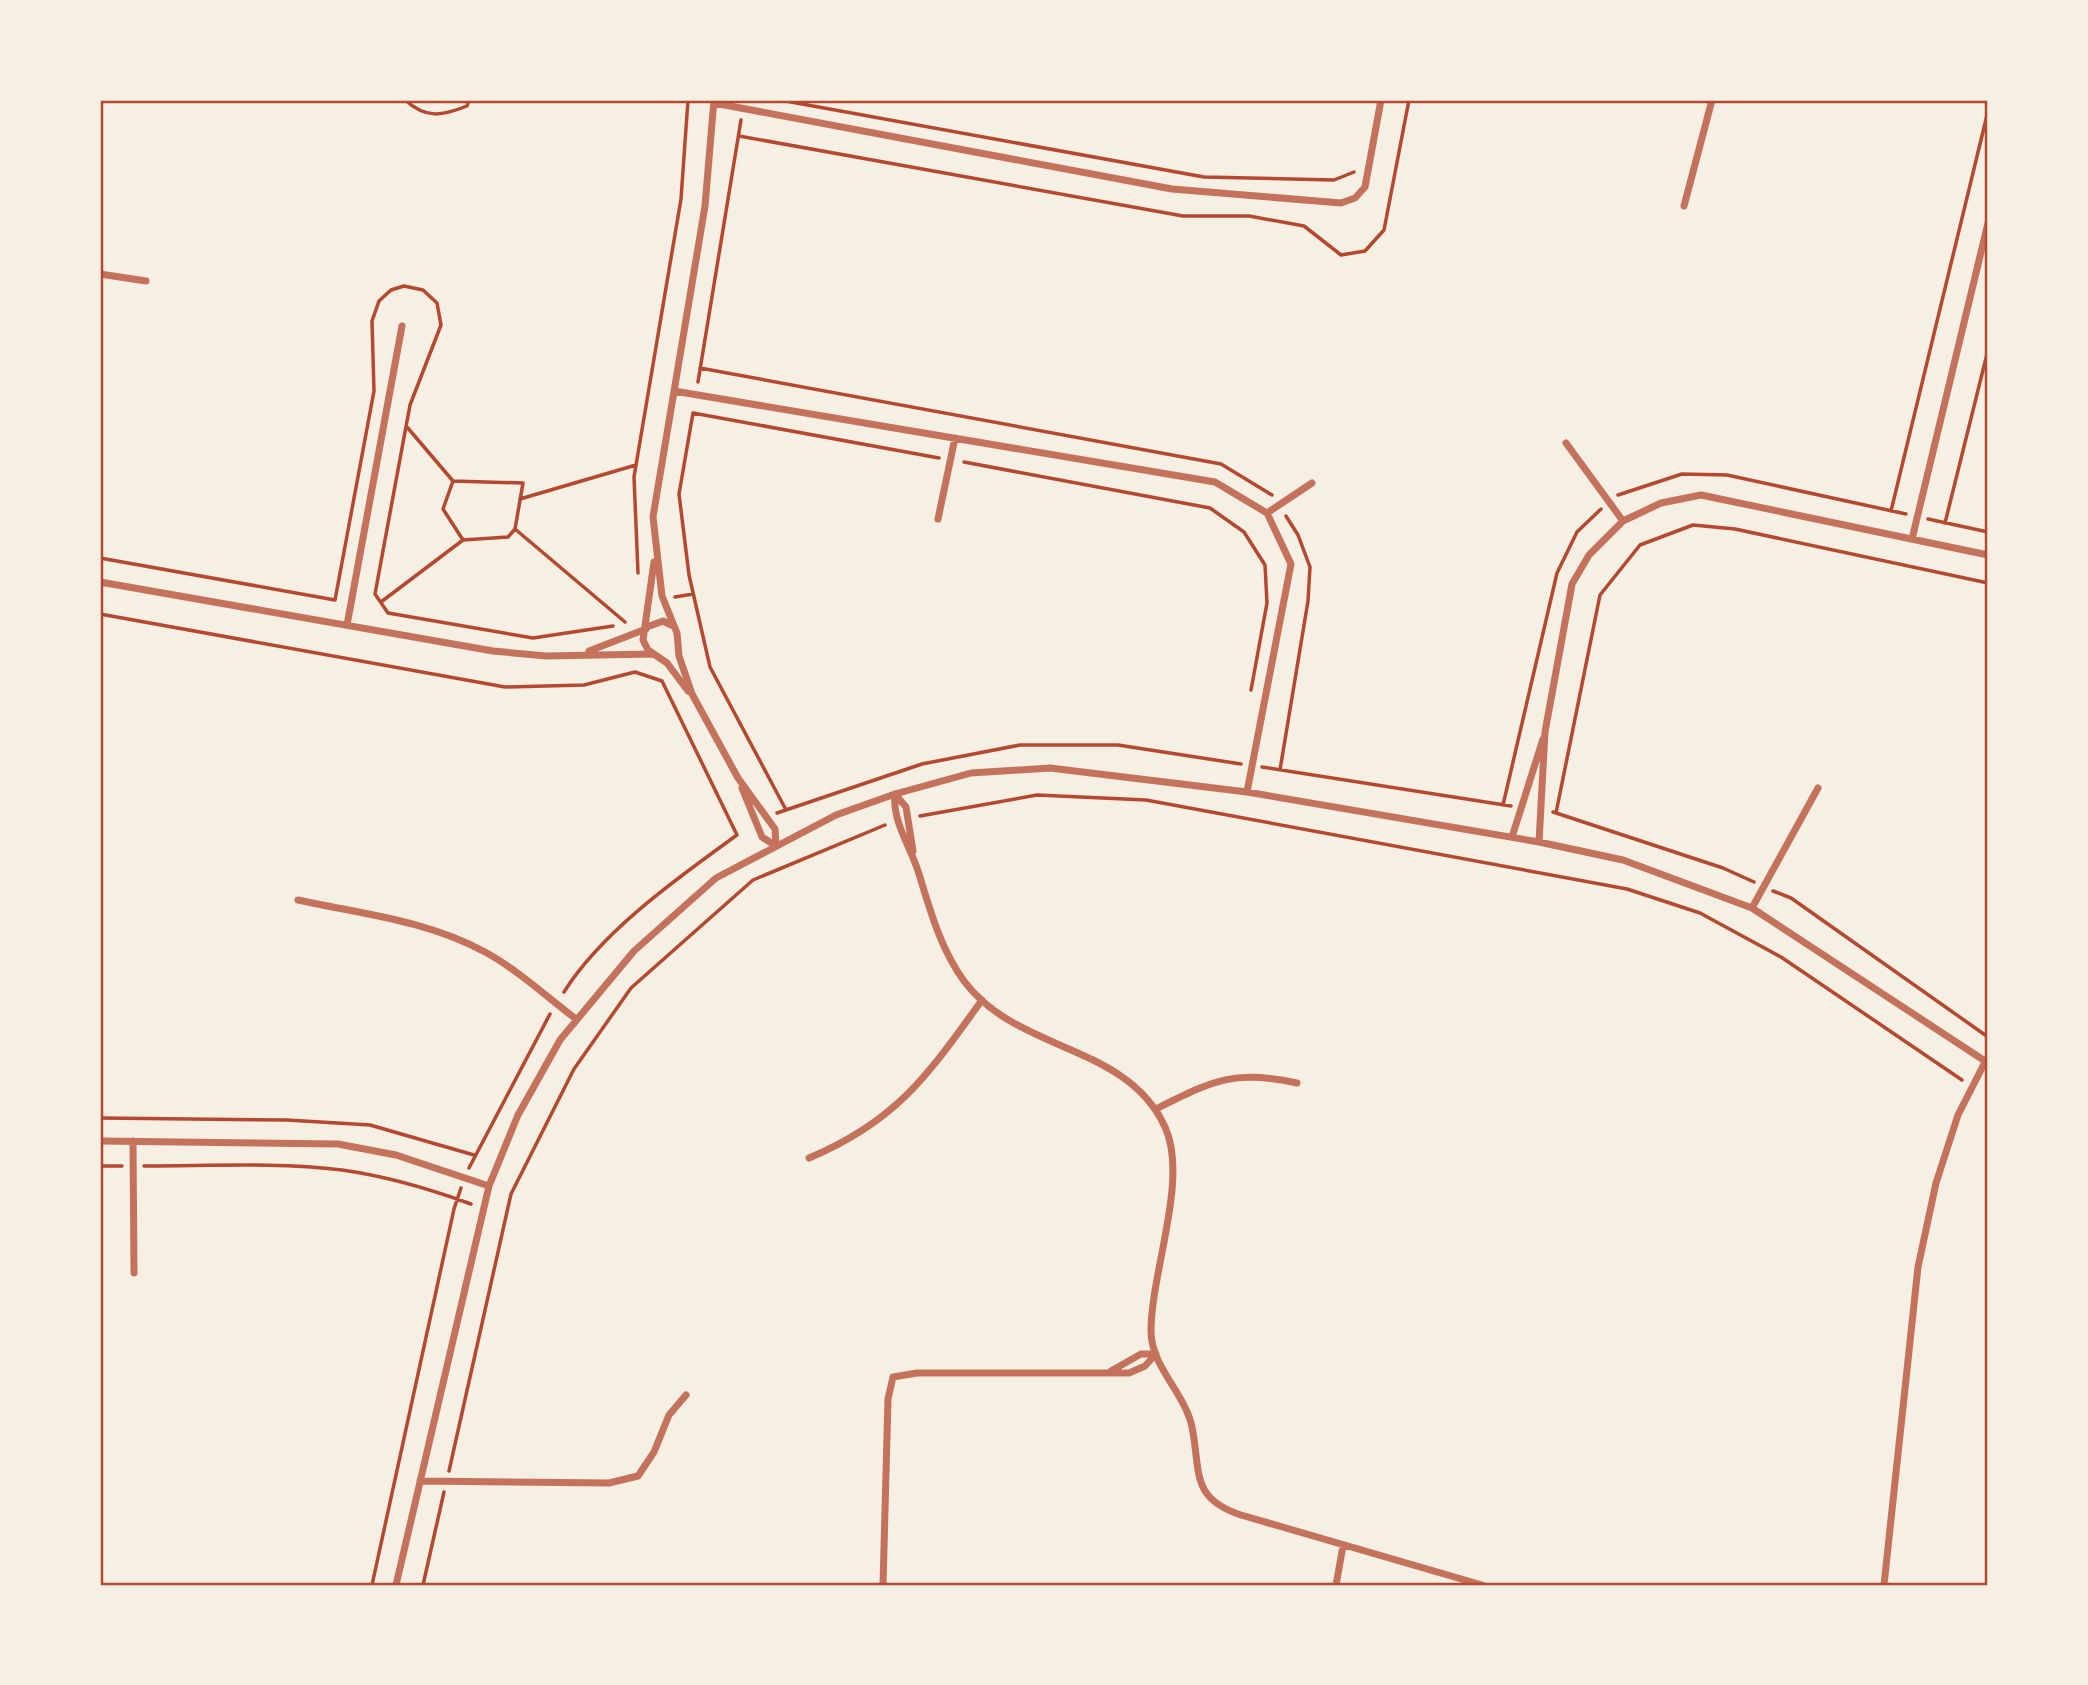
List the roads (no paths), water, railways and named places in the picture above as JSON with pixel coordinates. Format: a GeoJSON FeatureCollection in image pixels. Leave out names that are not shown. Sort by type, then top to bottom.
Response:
{"type":"FeatureCollection","features":[{"type":"Feature","properties":{"kind":"street"},"geometry":{"type":"LineString","coordinates":[[695,700],[667,663],[665,651],[677,633],[671,625],[662,596],[653,517],[705,206],[714,102],[1172,190],[1341,203],[1355,198],[1365,187],[1381,100]]}},
{"type":"Feature","properties":{"kind":"street"},"geometry":{"type":"LineString","coordinates":[[1684,206],[1712,100]]}},
{"type":"Feature","properties":{"kind":"street"},"geometry":{"type":"LineString","coordinates":[[1912,538],[1988,223]]}},
{"type":"Feature","properties":{"kind":"street"},"geometry":{"type":"LineString","coordinates":[[1979,261],[1988,263]]}},
{"type":"Feature","properties":{"kind":"street"},"geometry":{"type":"LineString","coordinates":[[100,274],[146,281]]}},
{"type":"Feature","properties":{"kind":"street"},"geometry":{"type":"LineString","coordinates":[[348,625],[402,326]]}},
{"type":"Feature","properties":{"kind":"street"},"geometry":{"type":"LineString","coordinates":[[674,391],[1215,482],[1267,513],[1290,564],[1247,792]]}},
{"type":"Feature","properties":{"kind":"street"},"geometry":{"type":"LineString","coordinates":[[938,519],[955,438]]}},
{"type":"Feature","properties":{"kind":"street"},"geometry":{"type":"LineString","coordinates":[[1566,443],[1623,521]]}},
{"type":"Feature","properties":{"kind":"street"},"geometry":{"type":"LineString","coordinates":[[1267,513],[1312,484]]}},
{"type":"Feature","properties":{"kind":"street"},"geometry":{"type":"LineString","coordinates":[[1512,837],[1545,732],[1572,584],[1589,555],[1623,521],[1661,503],[1701,495],[1988,555]]}},
{"type":"Feature","properties":{"kind":"street"},"geometry":{"type":"LineString","coordinates":[[655,545],[645,646],[665,651],[738,778],[762,837],[776,846]]}},
{"type":"Feature","properties":{"kind":"street"},"geometry":{"type":"LineString","coordinates":[[100,582],[348,625],[428,642],[493,651],[546,656],[665,651]]}},
{"type":"Feature","properties":{"kind":"street"},"geometry":{"type":"LineString","coordinates":[[582,654],[646,628],[654,622],[671,625]]}},
{"type":"Feature","properties":{"kind":"street"},"geometry":{"type":"LineString","coordinates":[[1539,842],[1545,732]]}},
{"type":"Feature","properties":{"kind":"street"},"geometry":{"type":"LineString","coordinates":[[396,1585],[489,1186],[518,1115],[576,1019],[634,951],[716,878],[776,846],[836,815],[895,794],[971,773],[1051,768],[1247,792],[1512,837],[1623,860],[1752,908],[1987,1062],[1958,1115],[1936,1183],[1918,1267],[1884,1585]]}},
{"type":"Feature","properties":{"kind":"street"},"geometry":{"type":"LineString","coordinates":[[738,778],[775,829],[776,846]]}},
{"type":"Feature","properties":{"kind":"street"},"geometry":{"type":"LineString","coordinates":[[1752,908],[1818,788]]}},
{"type":"Feature","properties":{"kind":"street"},"geometry":{"type":"LineString","coordinates":[[895,794],[906,807],[915,862]]}},
{"type":"Feature","properties":{"kind":"street"},"geometry":{"type":"LineString","coordinates":[[895,794],[893,811],[915,862],[944,947],[964,981],[982,1000],[1015,1026],[1102,1062],[1131,1082],[1156,1109],[1167,1129],[1172,1167],[1171,1194],[1151,1334],[1156,1354],[1192,1425],[1197,1474],[1210,1500],[1226,1510],[1482,1585]]}},
{"type":"Feature","properties":{"kind":"street"},"geometry":{"type":"LineString","coordinates":[[298,900],[406,921],[457,938],[514,971],[576,1019]]}},
{"type":"Feature","properties":{"kind":"street"},"geometry":{"type":"LineString","coordinates":[[809,1158],[848,1142],[888,1114],[911,1093],[982,1000]]}},
{"type":"Feature","properties":{"kind":"street"},"geometry":{"type":"LineString","coordinates":[[1156,1109],[1211,1082],[1261,1075],[1297,1083]]}},
{"type":"Feature","properties":{"kind":"street"},"geometry":{"type":"LineString","coordinates":[[100,1141],[306,1141],[338,1144],[396,1154],[489,1186]]}},
{"type":"Feature","properties":{"kind":"street"},"geometry":{"type":"LineString","coordinates":[[134,1141],[135,1273]]}},
{"type":"Feature","properties":{"kind":"street"},"geometry":{"type":"LineString","coordinates":[[883,1585],[888,1399],[893,1377],[917,1373],[1110,1371],[1141,1354],[1156,1354]]}},
{"type":"Feature","properties":{"kind":"street"},"geometry":{"type":"LineString","coordinates":[[420,1481],[609,1483],[638,1476],[654,1452],[669,1415],[686,1395]]}},
{"type":"Feature","properties":{"kind":"street"},"geometry":{"type":"LineString","coordinates":[[1336,1585],[1343,1546]]}}]}
